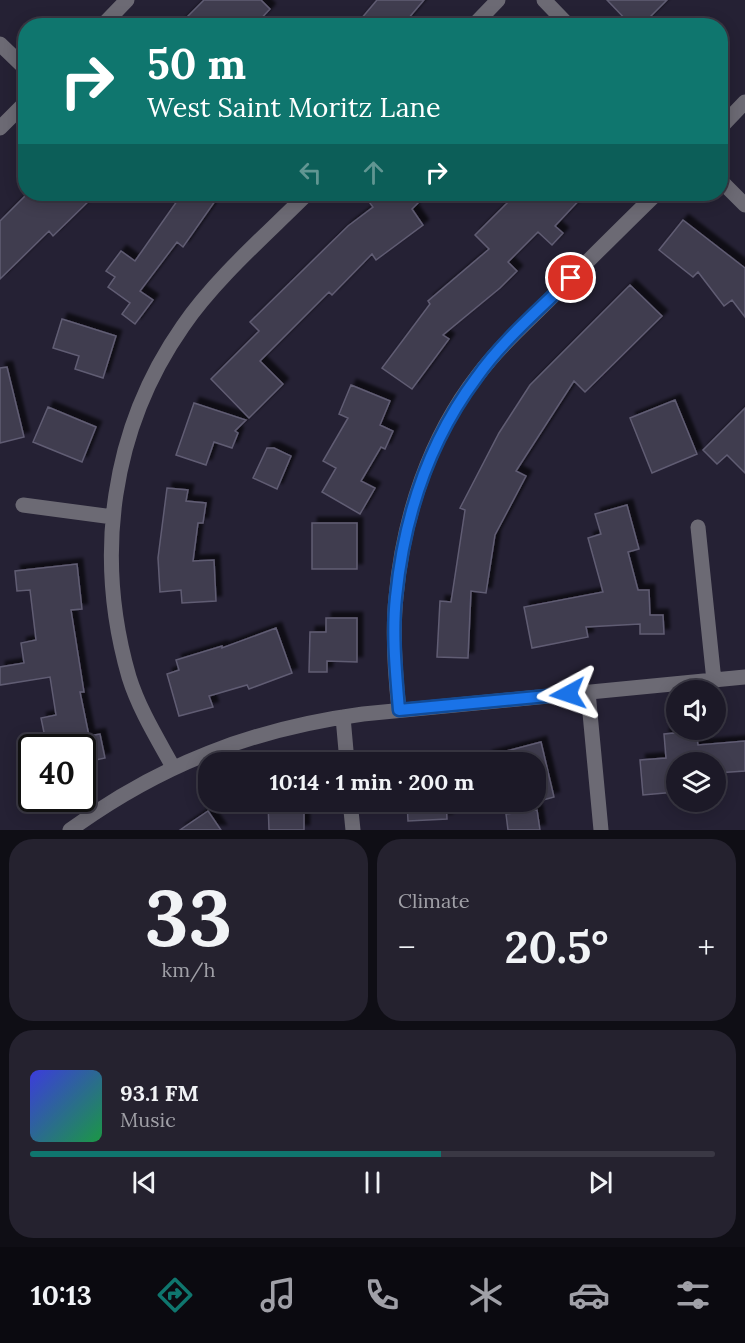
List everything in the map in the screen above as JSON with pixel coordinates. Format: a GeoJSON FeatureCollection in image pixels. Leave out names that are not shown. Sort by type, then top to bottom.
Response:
{"type":"FeatureCollection","features":[{"type":"Feature","properties":{"kind":"street"},"geometry":{"type":"LineString","coordinates":[[110,18],[127,0]]}},
{"type":"Feature","properties":{"kind":"street"},"geometry":{"type":"LineString","coordinates":[[481,18],[498,0]]}},
{"type":"Feature","properties":{"kind":"street"},"geometry":{"type":"LineString","coordinates":[[544,0],[561,18]]}},
{"type":"Feature","properties":{"kind":"street"},"geometry":{"type":"LineString","coordinates":[[0,44],[18,61]]}},
{"type":"Feature","properties":{"kind":"street"},"geometry":{"type":"LineString","coordinates":[[728,120],[745,102]]}},
{"type":"Feature","properties":{"kind":"street"},"geometry":{"type":"LineString","coordinates":[[0,128],[18,110]]}},
{"type":"Feature","properties":{"kind":"street"},"geometry":{"type":"LineString","coordinates":[[728,188],[745,205]]}},
{"type":"Feature","properties":{"kind":"street"},"geometry":{"type":"LineString","coordinates":[[173,767],[140,705],[119,636],[113,587],[113,517],[120,471],[128,437],[151,376],[183,325],[215,287],[300,201]]}},
{"type":"Feature","properties":{"kind":"street"},"geometry":{"type":"LineString","coordinates":[[399,710],[395,669],[396,597],[406,536],[420,480],[433,450],[452,412],[497,353],[649,201]]}},
{"type":"Feature","properties":{"kind":"street"},"geometry":{"type":"LineString","coordinates":[[23,505],[113,517]]}},
{"type":"Feature","properties":{"kind":"street"},"geometry":{"type":"LineString","coordinates":[[698,527],[714,680]]}},
{"type":"Feature","properties":{"kind":"street"},"geometry":{"type":"LineString","coordinates":[[724,680],[745,678]]}},
{"type":"Feature","properties":{"kind":"street"},"geometry":{"type":"LineString","coordinates":[[70,830],[131,789],[173,767],[204,754],[278,730],[343,717],[399,710],[666,685]]}},
{"type":"Feature","properties":{"kind":"street"},"geometry":{"type":"LineString","coordinates":[[588,692],[601,830]]}},
{"type":"Feature","properties":{"kind":"street"},"geometry":{"type":"LineString","coordinates":[[343,717],[346,752]]}},
{"type":"Feature","properties":{"kind":"street"},"geometry":{"type":"LineString","coordinates":[[351,812],[353,830]]}},
{"type":"Feature","properties":{"kind":"building"},"geometry":{"type":"Polygon","coordinates":[[[204,0],[261,0],[270,9],[262,18],[186,18],[204,0]]]}},
{"type":"Feature","properties":{"kind":"building"},"geometry":{"type":"Polygon","coordinates":[[[377,0],[424,0],[409,18],[362,18],[377,0]]]}},
{"type":"Feature","properties":{"kind":"building"},"geometry":{"type":"Polygon","coordinates":[[[607,0],[667,0],[649,18],[624,18],[607,0]]]}},
{"type":"Feature","properties":{"kind":"building"},"geometry":{"type":"Polygon","coordinates":[[[20,201],[89,201],[53,236],[49,231],[0,279],[0,221],[20,201]]]}},
{"type":"Feature","properties":{"kind":"building"},"geometry":{"type":"Polygon","coordinates":[[[177,201],[215,201],[183,247],[177,242],[140,291],[153,300],[135,324],[122,314],[130,303],[108,287],[115,277],[106,271],[121,251],[135,261],[177,201]]]}},
{"type":"Feature","properties":{"kind":"building"},"geometry":{"type":"Polygon","coordinates":[[[368,201],[420,201],[412,209],[423,225],[376,260],[372,254],[332,295],[329,292],[260,361],[283,384],[249,418],[211,379],[259,331],[250,322],[348,226],[373,207],[368,201]]]}},
{"type":"Feature","properties":{"kind":"building"},"geometry":{"type":"Polygon","coordinates":[[[505,201],[578,201],[555,226],[563,233],[552,245],[538,232],[508,262],[517,271],[443,335],[449,339],[412,389],[382,368],[430,304],[428,301],[489,249],[475,235],[507,203],[505,201]]]}},
{"type":"Feature","properties":{"kind":"building"},"geometry":{"type":"Polygon","coordinates":[[[683,220],[745,268],[745,317],[732,300],[724,306],[698,272],[693,277],[659,250],[683,220]]]}},
{"type":"Feature","properties":{"kind":"building"},"geometry":{"type":"Polygon","coordinates":[[[630,285],[662,316],[585,392],[574,381],[516,471],[526,476],[495,535],[486,593],[471,591],[468,658],[437,657],[440,601],[451,602],[465,510],[460,508],[499,433],[530,385],[630,285]]]}},
{"type":"Feature","properties":{"kind":"building"},"geometry":{"type":"Polygon","coordinates":[[[62,319],[116,336],[103,378],[75,369],[79,356],[53,348],[62,319]]]}},
{"type":"Feature","properties":{"kind":"building"},"geometry":{"type":"Polygon","coordinates":[[[7,367],[24,437],[0,443],[0,368],[7,367]]]}},
{"type":"Feature","properties":{"kind":"building"},"geometry":{"type":"Polygon","coordinates":[[[351,385],[390,401],[380,425],[393,431],[385,449],[381,447],[361,481],[375,488],[360,514],[322,492],[336,468],[323,461],[348,418],[339,414],[351,385]]]}},
{"type":"Feature","properties":{"kind":"building"},"geometry":{"type":"Polygon","coordinates":[[[675,400],[697,454],[652,473],[630,418],[675,400]]]}},
{"type":"Feature","properties":{"kind":"building"},"geometry":{"type":"Polygon","coordinates":[[[194,403],[246,420],[235,431],[238,433],[232,448],[214,442],[206,465],[176,455],[194,403]]]}},
{"type":"Feature","properties":{"kind":"building"},"geometry":{"type":"Polygon","coordinates":[[[48,407],[96,427],[82,462],[33,442],[48,407]]]}},
{"type":"Feature","properties":{"kind":"building"},"geometry":{"type":"Polygon","coordinates":[[[745,408],[745,473],[727,455],[717,464],[703,450],[745,408]]]}},
{"type":"Feature","properties":{"kind":"building"},"geometry":{"type":"Polygon","coordinates":[[[267,448],[274,448],[291,456],[277,489],[253,478],[267,448]]]}},
{"type":"Feature","properties":{"kind":"building"},"geometry":{"type":"Polygon","coordinates":[[[167,488],[188,490],[186,501],[206,503],[203,523],[198,523],[193,561],[214,560],[216,601],[182,603],[181,590],[160,592],[158,558],[167,488]]]}},
{"type":"Feature","properties":{"kind":"building"},"geometry":{"type":"Polygon","coordinates":[[[627,505],[639,549],[628,552],[638,590],[649,590],[650,615],[663,615],[664,634],[640,634],[640,624],[586,627],[588,637],[532,648],[524,607],[603,592],[588,538],[601,534],[595,514],[627,505]]]}},
{"type":"Feature","properties":{"kind":"building"},"geometry":{"type":"Polygon","coordinates":[[[312,523],[357,523],[357,569],[312,569],[312,523]]]}},
{"type":"Feature","properties":{"kind":"building"},"geometry":{"type":"Polygon","coordinates":[[[77,564],[82,609],[71,610],[84,692],[80,692],[89,734],[44,734],[41,718],[56,715],[50,677],[0,685],[0,667],[24,663],[21,643],[36,640],[30,590],[17,591],[15,571],[77,564]]]}},
{"type":"Feature","properties":{"kind":"building"},"geometry":{"type":"Polygon","coordinates":[[[326,618],[357,618],[357,662],[327,661],[327,672],[309,672],[310,632],[326,632],[326,618]]]}},
{"type":"Feature","properties":{"kind":"building"},"geometry":{"type":"Polygon","coordinates":[[[276,628],[292,673],[249,689],[247,685],[209,696],[213,707],[179,716],[167,674],[179,670],[176,660],[222,646],[222,648],[276,628]]]}},
{"type":"Feature","properties":{"kind":"building"},"geometry":{"type":"Polygon","coordinates":[[[100,734],[105,758],[96,760],[96,735],[100,734]]]}},
{"type":"Feature","properties":{"kind":"building"},"geometry":{"type":"Polygon","coordinates":[[[664,734],[666,734],[666,740],[697,740],[698,745],[745,741],[745,771],[726,772],[726,752],[666,752],[666,758],[664,734]]]}},
{"type":"Feature","properties":{"kind":"building"},"geometry":{"type":"Polygon","coordinates":[[[541,742],[543,752],[502,752],[541,742]]]}},
{"type":"Feature","properties":{"kind":"building"},"geometry":{"type":"Polygon","coordinates":[[[666,758],[666,793],[643,795],[640,760],[666,758]]]}},
{"type":"Feature","properties":{"kind":"building"},"geometry":{"type":"Polygon","coordinates":[[[546,763],[554,797],[546,799],[546,763]]]}},
{"type":"Feature","properties":{"kind":"building"},"geometry":{"type":"Polygon","coordinates":[[[209,812],[221,830],[180,830],[209,812]]]}},
{"type":"Feature","properties":{"kind":"building"},"geometry":{"type":"Polygon","coordinates":[[[268,812],[304,812],[304,830],[269,830],[268,812]]]}},
{"type":"Feature","properties":{"kind":"building"},"geometry":{"type":"Polygon","coordinates":[[[408,812],[447,812],[447,819],[408,821],[408,812]]]}},
{"type":"Feature","properties":{"kind":"building"},"geometry":{"type":"Polygon","coordinates":[[[537,812],[540,830],[508,830],[506,814],[537,812]]]}},
{"type":"Feature","properties":{"kind":"route"},"geometry":{"type":"LineString","coordinates":[[568,694],[399,710],[395,669],[395,635],[396,597],[406,536],[420,480],[433,450],[452,412],[478,375],[503,345],[571,278]]}}]}
